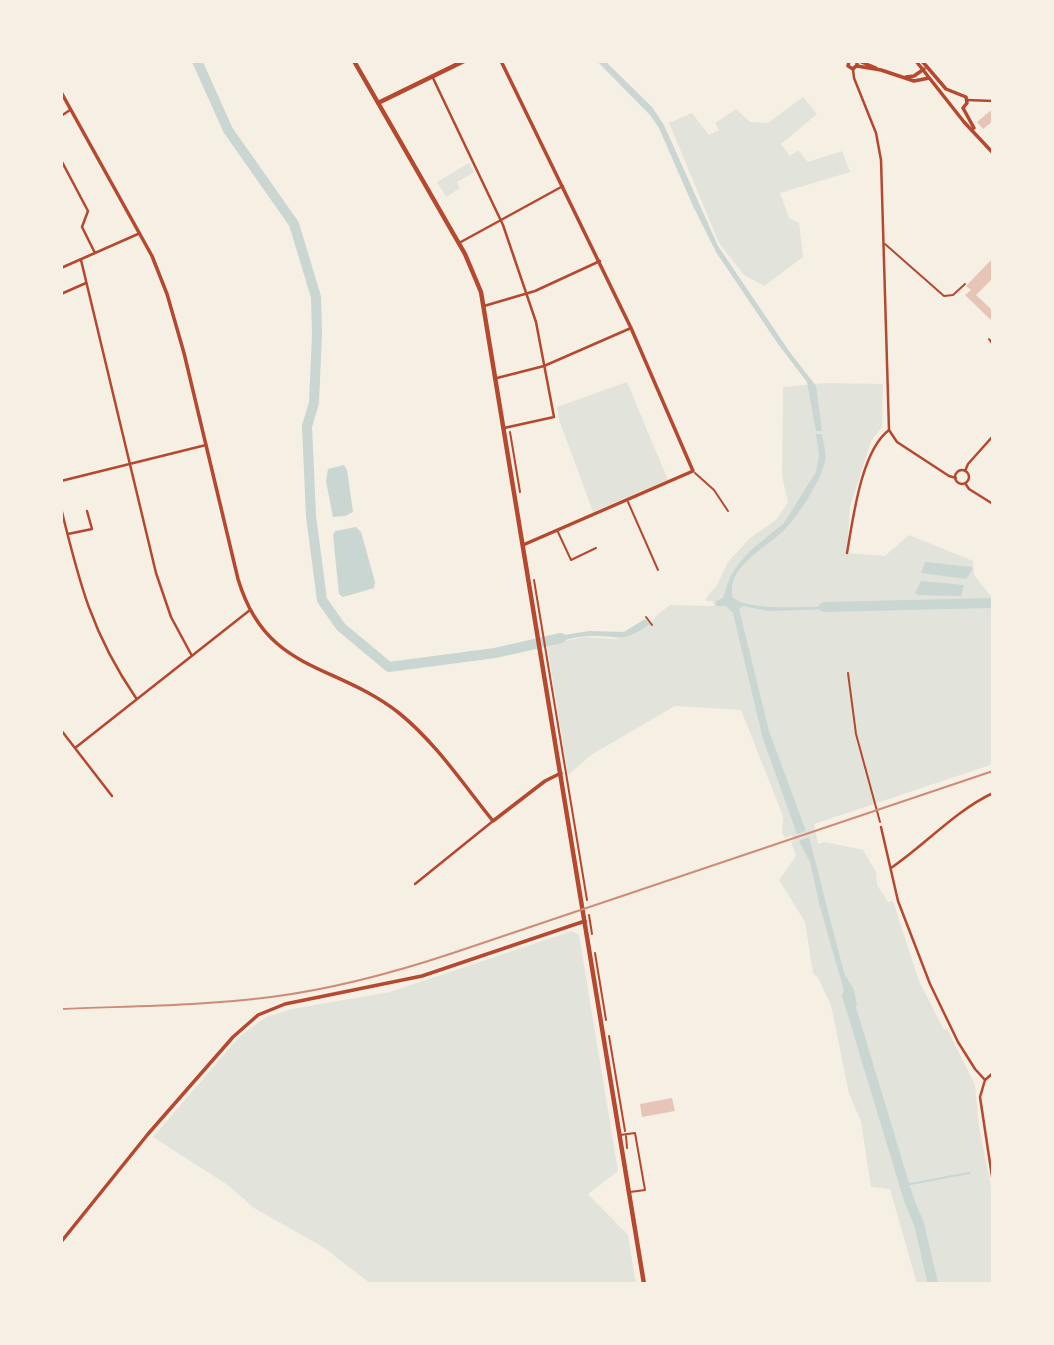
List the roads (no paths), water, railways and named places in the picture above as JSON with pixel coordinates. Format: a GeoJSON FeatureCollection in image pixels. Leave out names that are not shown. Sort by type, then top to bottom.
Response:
{"type":"FeatureCollection","features":[{"type":"Feature","properties":{"kind":"main road"},"geometry":{"type":"LineString","coordinates":[[354,61],[459,243],[477,279],[484,306],[507,429],[523,545],[541,637],[584,921],[622,1135],[644,1284]]}},
{"type":"Feature","properties":{"kind":"main road"},"geometry":{"type":"LineString","coordinates":[[378,103],[464,61]]}},
{"type":"Feature","properties":{"kind":"street"},"geometry":{"type":"LineString","coordinates":[[501,61],[600,261],[693,471],[523,545]]}},
{"type":"Feature","properties":{"kind":"street"},"geometry":{"type":"LineString","coordinates":[[916,61],[946,89],[961,94],[967,100],[993,101]]}},
{"type":"Feature","properties":{"kind":"street"},"geometry":{"type":"LineString","coordinates":[[922,61],[929,78],[993,153]]}},
{"type":"Feature","properties":{"kind":"street"},"geometry":{"type":"LineString","coordinates":[[847,62],[917,81],[929,78]]}},
{"type":"Feature","properties":{"kind":"street"},"geometry":{"type":"LineString","coordinates":[[856,64],[854,78],[878,141],[884,242],[889,430],[897,442],[956,478],[959,483],[965,483]]}},
{"type":"Feature","properties":{"kind":"street"},"geometry":{"type":"LineString","coordinates":[[904,77],[914,76],[925,68]]}},
{"type":"Feature","properties":{"kind":"street"},"geometry":{"type":"LineString","coordinates":[[432,76],[501,220],[536,322],[554,417],[507,429]]}},
{"type":"Feature","properties":{"kind":"street"},"geometry":{"type":"LineString","coordinates":[[61,92],[160,274],[174,315],[238,579],[250,610],[265,633],[287,653],[373,695],[414,725],[436,748],[493,821]]}},
{"type":"Feature","properties":{"kind":"street"},"geometry":{"type":"LineString","coordinates":[[951,103],[956,93]]}},
{"type":"Feature","properties":{"kind":"street"},"geometry":{"type":"LineString","coordinates":[[963,108],[967,100]]}},
{"type":"Feature","properties":{"kind":"street"},"geometry":{"type":"LineString","coordinates":[[955,108],[963,108]]}},
{"type":"Feature","properties":{"kind":"street"},"geometry":{"type":"LineString","coordinates":[[963,108],[978,135]]}},
{"type":"Feature","properties":{"kind":"street"},"geometry":{"type":"LineString","coordinates":[[61,116],[71,110]]}},
{"type":"Feature","properties":{"kind":"street"},"geometry":{"type":"LineString","coordinates":[[61,160],[88,211],[82,227],[95,253]]}},
{"type":"Feature","properties":{"kind":"street"},"geometry":{"type":"LineString","coordinates":[[459,243],[563,186]]}},
{"type":"Feature","properties":{"kind":"street"},"geometry":{"type":"LineString","coordinates":[[61,268],[139,234]]}},
{"type":"Feature","properties":{"kind":"street"},"geometry":{"type":"LineString","coordinates":[[81,260],[160,587],[171,617],[192,656]]}},
{"type":"Feature","properties":{"kind":"street"},"geometry":{"type":"LineString","coordinates":[[484,306],[527,294],[600,261]]}},
{"type":"Feature","properties":{"kind":"street"},"geometry":{"type":"LineString","coordinates":[[61,294],[86,283]]}},
{"type":"Feature","properties":{"kind":"street"},"geometry":{"type":"LineString","coordinates":[[498,378],[544,366],[631,328]]}},
{"type":"Feature","properties":{"kind":"street"},"geometry":{"type":"LineString","coordinates":[[847,553],[865,472],[877,443],[889,430]]}},
{"type":"Feature","properties":{"kind":"street"},"geometry":{"type":"LineString","coordinates":[[965,471],[968,464],[992,438]]}},
{"type":"Feature","properties":{"kind":"street"},"geometry":{"type":"LineString","coordinates":[[61,481],[206,445]]}},
{"type":"Feature","properties":{"kind":"street"},"geometry":{"type":"LineString","coordinates":[[956,478],[958,472],[965,471]]}},
{"type":"Feature","properties":{"kind":"street"},"geometry":{"type":"LineString","coordinates":[[965,471],[969,478],[965,483]]}},
{"type":"Feature","properties":{"kind":"street"},"geometry":{"type":"LineString","coordinates":[[965,483],[969,489],[993,504]]}},
{"type":"Feature","properties":{"kind":"street"},"geometry":{"type":"LineString","coordinates":[[61,508],[81,587],[99,636],[136,699]]}},
{"type":"Feature","properties":{"kind":"street"},"geometry":{"type":"LineString","coordinates":[[68,534],[92,529],[87,511]]}},
{"type":"Feature","properties":{"kind":"street"},"geometry":{"type":"LineString","coordinates":[[75,748],[250,610]]}},
{"type":"Feature","properties":{"kind":"street"},"geometry":{"type":"LineString","coordinates":[[61,730],[112,796]]}},
{"type":"Feature","properties":{"kind":"street"},"geometry":{"type":"LineString","coordinates":[[415,884],[545,781],[561,773]]}},
{"type":"Feature","properties":{"kind":"street"},"geometry":{"type":"LineString","coordinates":[[890,868],[958,814],[993,793]]}},
{"type":"Feature","properties":{"kind":"street"},"geometry":{"type":"LineString","coordinates":[[881,827],[898,901],[930,984],[963,1051],[985,1080]]}},
{"type":"Feature","properties":{"kind":"street"},"geometry":{"type":"LineString","coordinates":[[61,1242],[148,1133],[233,1037],[258,1015],[285,1004],[400,982],[584,921]]}},
{"type":"Feature","properties":{"kind":"street"},"geometry":{"type":"LineString","coordinates":[[993,1073],[985,1080],[980,1097],[993,1183]]}},
{"type":"Feature","properties":{"kind":"lane"},"geometry":{"type":"LineString","coordinates":[[884,242],[944,296],[953,295],[965,284]]}},
{"type":"Feature","properties":{"kind":"lane"},"geometry":{"type":"LineString","coordinates":[[989,339],[993,345]]}},
{"type":"Feature","properties":{"kind":"lane"},"geometry":{"type":"LineString","coordinates":[[693,471],[714,490],[728,511]]}},
{"type":"Feature","properties":{"kind":"lane"},"geometry":{"type":"LineString","coordinates":[[627,501],[658,570]]}},
{"type":"Feature","properties":{"kind":"lane"},"geometry":{"type":"LineString","coordinates":[[558,531],[571,560],[596,548]]}},
{"type":"Feature","properties":{"kind":"lane"},"geometry":{"type":"LineString","coordinates":[[622,1135],[635,1133],[645,1190],[629,1192]]}},
{"type":"Feature","properties":{"kind":"waterway"},"geometry":{"type":"LineString","coordinates":[[197,61],[228,130],[294,224],[316,297],[314,403],[307,426],[311,516],[322,600],[341,627],[389,667],[495,653],[561,638]]}},
{"type":"Feature","properties":{"kind":"waterway"},"geometry":{"type":"LineString","coordinates":[[824,607],[993,603]]}},
{"type":"Feature","properties":{"kind":"waterway"},"geometry":{"type":"LineString","coordinates":[[847,995],[909,1200],[919,1224],[933,1284]]}},
{"type":"Feature","properties":{"kind":"waterway"},"geometry":{"type":"LineString","coordinates":[[905,1185],[969,1173]]}},
{"type":"Feature","properties":{"kind":"railway"},"geometry":{"type":"LineString","coordinates":[[61,1009],[245,1000],[317,990],[363,979],[453,953],[993,771]]}}]}
